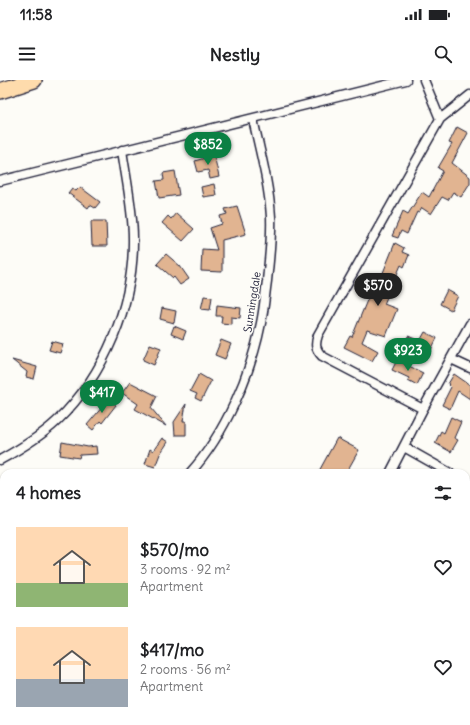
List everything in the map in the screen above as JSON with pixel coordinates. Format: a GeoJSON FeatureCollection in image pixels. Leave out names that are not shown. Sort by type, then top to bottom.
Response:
{"type":"FeatureCollection","features":[{"type":"Feature","properties":{"kind":"highway"},"geometry":{"type":"LineString","coordinates":[[0,91],[34,80]]}},
{"type":"Feature","properties":{"kind":"street"},"geometry":{"type":"LineString","coordinates":[[0,181],[406,80]]}},
{"type":"Feature","properties":{"kind":"street"},"geometry":{"type":"LineString","coordinates":[[424,80],[440,119]]}},
{"type":"Feature","properties":{"kind":"street"},"geometry":{"type":"LineString","coordinates":[[423,409],[322,356],[317,350],[316,344],[318,335],[440,119],[470,95]]}},
{"type":"Feature","properties":{"kind":"street","name":"Sunningdale"},"geometry":{"type":"LineString","coordinates":[[193,469],[217,436],[237,396],[251,358],[261,323],[270,256],[271,218],[266,183],[253,119]]}},
{"type":"Feature","properties":{"kind":"street"},"geometry":{"type":"LineString","coordinates":[[0,460],[27,445],[57,420],[85,388],[104,355],[119,323],[130,281],[133,237],[122,150]]}},
{"type":"Feature","properties":{"kind":"street"},"geometry":{"type":"LineString","coordinates":[[392,469],[423,409],[470,324]]}},
{"type":"Feature","properties":{"kind":"street"},"geometry":{"type":"LineString","coordinates":[[451,359],[470,368]]}},
{"type":"Feature","properties":{"kind":"street"},"geometry":{"type":"LineString","coordinates":[[404,447],[443,469]]}},
{"type":"Feature","properties":{"kind":"building"},"geometry":{"type":"Polygon","coordinates":[[[457,127],[468,133],[452,163],[470,177],[470,183],[461,197],[453,192],[448,200],[442,197],[431,214],[422,208],[419,213],[417,212],[407,234],[401,231],[398,238],[392,236],[403,211],[408,214],[422,192],[429,197],[443,171],[438,168],[452,144],[449,143],[457,127]]]}},
{"type":"Feature","properties":{"kind":"building"},"geometry":{"type":"Polygon","coordinates":[[[214,155],[219,177],[210,179],[208,170],[198,172],[195,161],[214,155]]]}},
{"type":"Feature","properties":{"kind":"building"},"geometry":{"type":"Polygon","coordinates":[[[175,171],[179,195],[159,198],[156,181],[164,180],[163,173],[175,171]]]}},
{"type":"Feature","properties":{"kind":"building"},"geometry":{"type":"Polygon","coordinates":[[[214,184],[216,195],[203,197],[201,187],[214,184]]]}},
{"type":"Feature","properties":{"kind":"building"},"geometry":{"type":"Polygon","coordinates":[[[80,187],[100,202],[95,208],[90,205],[88,208],[68,193],[72,188],[76,191],[80,187]]]}},
{"type":"Feature","properties":{"kind":"building"},"geometry":{"type":"Polygon","coordinates":[[[237,206],[246,234],[222,240],[222,272],[201,271],[202,249],[217,250],[210,228],[222,224],[220,216],[227,214],[225,209],[237,206]]]}},
{"type":"Feature","properties":{"kind":"building"},"geometry":{"type":"Polygon","coordinates":[[[176,213],[194,229],[183,241],[162,223],[168,216],[171,219],[176,213]]]}},
{"type":"Feature","properties":{"kind":"building"},"geometry":{"type":"Polygon","coordinates":[[[91,221],[106,221],[107,246],[92,246],[91,221]]]}},
{"type":"Feature","properties":{"kind":"building"},"geometry":{"type":"Polygon","coordinates":[[[395,243],[404,248],[402,252],[409,255],[404,267],[401,265],[384,304],[397,309],[386,336],[367,330],[362,342],[378,351],[372,361],[344,347],[350,336],[352,337],[370,293],[374,295],[395,243]]]}},
{"type":"Feature","properties":{"kind":"building"},"geometry":{"type":"Polygon","coordinates":[[[166,254],[180,266],[189,279],[180,285],[174,277],[173,278],[157,264],[166,254]]]}},
{"type":"Feature","properties":{"kind":"building"},"geometry":{"type":"Polygon","coordinates":[[[447,290],[458,296],[451,310],[440,304],[447,290]]]}},
{"type":"Feature","properties":{"kind":"building"},"geometry":{"type":"Polygon","coordinates":[[[204,296],[212,297],[210,310],[201,309],[204,296]]]}},
{"type":"Feature","properties":{"kind":"building"},"geometry":{"type":"Polygon","coordinates":[[[217,305],[241,308],[240,318],[231,317],[231,324],[221,323],[222,316],[216,316],[217,305]]]}},
{"type":"Feature","properties":{"kind":"building"},"geometry":{"type":"Polygon","coordinates":[[[162,308],[176,311],[174,323],[160,319],[162,308]]]}},
{"type":"Feature","properties":{"kind":"building"},"geometry":{"type":"Polygon","coordinates":[[[174,326],[186,331],[183,339],[171,334],[174,326]]]}},
{"type":"Feature","properties":{"kind":"building"},"geometry":{"type":"Polygon","coordinates":[[[425,332],[437,338],[429,354],[405,343],[408,336],[420,341],[425,332]]]}},
{"type":"Feature","properties":{"kind":"building"},"geometry":{"type":"Polygon","coordinates":[[[221,340],[231,344],[225,359],[215,355],[221,340]]]}},
{"type":"Feature","properties":{"kind":"building"},"geometry":{"type":"Polygon","coordinates":[[[52,341],[63,344],[60,353],[49,350],[52,341]]]}},
{"type":"Feature","properties":{"kind":"building"},"geometry":{"type":"Polygon","coordinates":[[[150,344],[161,348],[154,365],[143,360],[150,344]]]}},
{"type":"Feature","properties":{"kind":"building"},"geometry":{"type":"Polygon","coordinates":[[[12,360],[37,367],[34,379],[26,377],[27,372],[12,360]]]}},
{"type":"Feature","properties":{"kind":"building"},"geometry":{"type":"Polygon","coordinates":[[[397,360],[423,373],[417,385],[408,380],[409,378],[392,370],[397,360]]]}},
{"type":"Feature","properties":{"kind":"building"},"geometry":{"type":"Polygon","coordinates":[[[199,374],[211,381],[201,401],[195,398],[197,394],[190,391],[199,374]]]}},
{"type":"Feature","properties":{"kind":"building"},"geometry":{"type":"Polygon","coordinates":[[[454,374],[470,385],[470,399],[458,391],[450,409],[442,405],[451,387],[448,384],[454,374]]]}},
{"type":"Feature","properties":{"kind":"building"},"geometry":{"type":"Polygon","coordinates":[[[130,382],[157,396],[151,408],[166,426],[135,409],[138,404],[122,393],[130,382]]]}},
{"type":"Feature","properties":{"kind":"building"},"geometry":{"type":"Polygon","coordinates":[[[109,399],[116,405],[102,423],[100,421],[93,430],[87,425],[109,399]]]}},
{"type":"Feature","properties":{"kind":"building"},"geometry":{"type":"Polygon","coordinates":[[[186,404],[183,421],[186,421],[186,435],[175,435],[174,422],[186,404]]]}},
{"type":"Feature","properties":{"kind":"building"},"geometry":{"type":"Polygon","coordinates":[[[451,417],[461,422],[454,438],[458,440],[451,452],[435,443],[441,431],[444,433],[451,417]]]}},
{"type":"Feature","properties":{"kind":"building"},"geometry":{"type":"Polygon","coordinates":[[[162,438],[168,442],[160,454],[155,467],[145,464],[150,449],[153,451],[162,438]]]}},
{"type":"Feature","properties":{"kind":"building"},"geometry":{"type":"Polygon","coordinates":[[[337,438],[359,450],[348,469],[320,469],[337,438]]]}},
{"type":"Feature","properties":{"kind":"building"},"geometry":{"type":"Polygon","coordinates":[[[62,442],[88,447],[96,446],[97,454],[80,455],[79,458],[60,455],[62,442]]]}}]}
